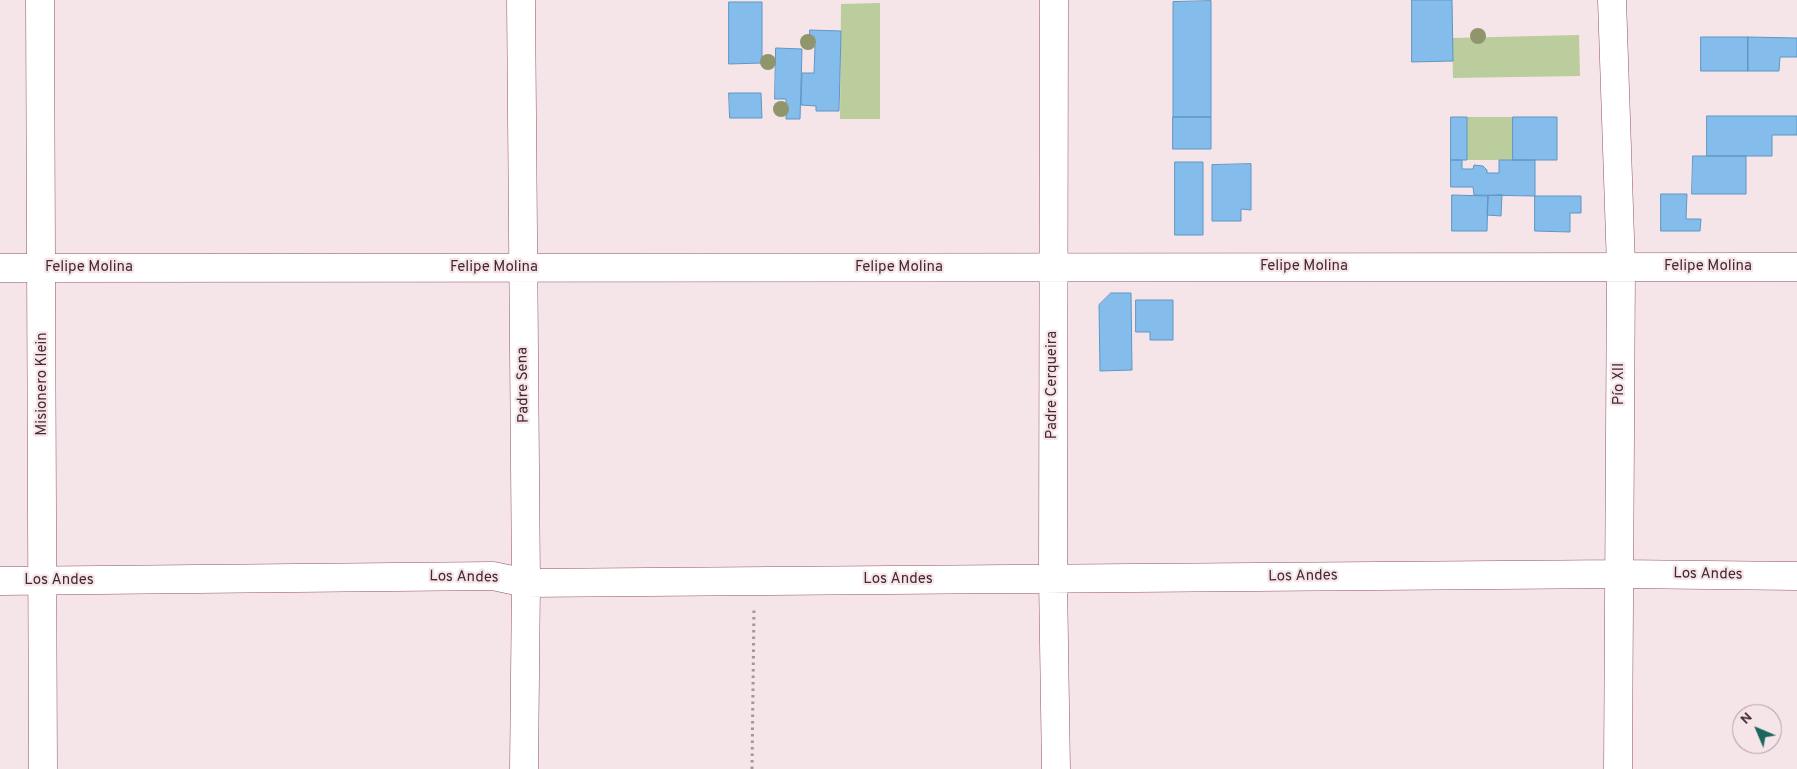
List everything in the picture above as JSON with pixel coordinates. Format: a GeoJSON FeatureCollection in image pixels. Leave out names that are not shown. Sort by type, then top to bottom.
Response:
{"type":"FeatureCollection","features":[{"type":"Feature","properties":{"kind":"street","name":"Misionero Klein"},"geometry":{"type":"LineString","coordinates":[[40,0],[43,769]]}},
{"type":"Feature","properties":{"kind":"street","name":"Padre Sena"},"geometry":{"type":"LineString","coordinates":[[521,0],[526,583],[524,769]]}},
{"type":"Feature","properties":{"kind":"street","name":"Padre Cerqueira"},"geometry":{"type":"LineString","coordinates":[[1054,0],[1053,579],[1056,769]]}},
{"type":"Feature","properties":{"kind":"street","name":"Pío XII"},"geometry":{"type":"LineString","coordinates":[[1612,0],[1620,266],[1618,769]]}},
{"type":"Feature","properties":{"kind":"street","name":"Felipe Molina"},"geometry":{"type":"LineString","coordinates":[[0,268],[1797,266]]}},
{"type":"Feature","properties":{"kind":"street","name":"Los Andes"},"geometry":{"type":"LineString","coordinates":[[0,581],[493,576],[526,583],[1620,574],[1797,576]]}},
{"type":"Feature","properties":{"kind":"path"},"geometry":{"type":"LineString","coordinates":[[752,769],[754,581]]}},
{"type":"Feature","properties":{"kind":"green space"},"geometry":{"type":"Polygon","coordinates":[[[880,3],[880,119],[840,119],[841,4],[880,3]]]}},
{"type":"Feature","properties":{"kind":"green space"},"geometry":{"type":"Polygon","coordinates":[[[1579,35],[1580,76],[1453,78],[1452,38],[1579,35]]]}},
{"type":"Feature","properties":{"kind":"green space"},"geometry":{"type":"Polygon","coordinates":[[[1467,117],[1513,117],[1513,160],[1467,160],[1467,117]]]}},
{"type":"Feature","properties":{"kind":"building"},"geometry":{"type":"Polygon","coordinates":[[[1412,0],[1452,0],[1453,61],[1412,62],[1412,0]]]}},
{"type":"Feature","properties":{"kind":"building"},"geometry":{"type":"Polygon","coordinates":[[[1211,1],[1211,117],[1173,117],[1173,2],[1211,1]]]}},
{"type":"Feature","properties":{"kind":"building"},"geometry":{"type":"Polygon","coordinates":[[[729,2],[762,2],[762,63],[729,64],[729,2]]]}},
{"type":"Feature","properties":{"kind":"building"},"geometry":{"type":"Polygon","coordinates":[[[810,30],[841,31],[839,111],[816,111],[816,106],[801,105],[802,73],[814,73],[815,46],[810,46],[810,30]]]}},
{"type":"Feature","properties":{"kind":"building"},"geometry":{"type":"Polygon","coordinates":[[[1701,37],[1748,37],[1748,71],[1701,71],[1701,37]]]}},
{"type":"Feature","properties":{"kind":"building"},"geometry":{"type":"Polygon","coordinates":[[[1748,37],[1797,38],[1797,57],[1780,57],[1779,71],[1748,71],[1748,37]]]}},
{"type":"Feature","properties":{"kind":"building"},"geometry":{"type":"Polygon","coordinates":[[[776,48],[802,49],[800,119],[786,119],[786,99],[775,99],[776,48]]]}},
{"type":"Feature","properties":{"kind":"building"},"geometry":{"type":"Polygon","coordinates":[[[729,93],[761,93],[762,118],[730,118],[729,93]]]}},
{"type":"Feature","properties":{"kind":"building"},"geometry":{"type":"Polygon","coordinates":[[[1707,116],[1797,116],[1797,135],[1772,135],[1772,156],[1707,156],[1707,116]]]}},
{"type":"Feature","properties":{"kind":"building"},"geometry":{"type":"Polygon","coordinates":[[[1173,117],[1211,117],[1211,149],[1173,149],[1173,117]]]}},
{"type":"Feature","properties":{"kind":"building"},"geometry":{"type":"Polygon","coordinates":[[[1451,117],[1467,117],[1467,160],[1451,160],[1451,117]]]}},
{"type":"Feature","properties":{"kind":"building"},"geometry":{"type":"Polygon","coordinates":[[[1513,117],[1557,117],[1557,160],[1513,160],[1513,117]]]}},
{"type":"Feature","properties":{"kind":"building"},"geometry":{"type":"Polygon","coordinates":[[[1693,156],[1746,156],[1746,194],[1692,194],[1693,156]]]}},
{"type":"Feature","properties":{"kind":"building"},"geometry":{"type":"Polygon","coordinates":[[[1451,160],[1462,160],[1462,169],[1473,169],[1474,165],[1483,166],[1487,173],[1499,173],[1499,160],[1535,160],[1535,196],[1474,195],[1473,187],[1451,187],[1451,160]]]}},
{"type":"Feature","properties":{"kind":"building"},"geometry":{"type":"Polygon","coordinates":[[[1175,162],[1203,162],[1203,235],[1175,235],[1175,162]]]}},
{"type":"Feature","properties":{"kind":"building"},"geometry":{"type":"Polygon","coordinates":[[[1251,164],[1251,210],[1241,209],[1241,221],[1212,221],[1212,165],[1251,164]]]}},
{"type":"Feature","properties":{"kind":"building"},"geometry":{"type":"Polygon","coordinates":[[[1661,194],[1687,194],[1686,219],[1701,219],[1700,231],[1661,231],[1661,194]]]}},
{"type":"Feature","properties":{"kind":"building"},"geometry":{"type":"Polygon","coordinates":[[[1452,195],[1488,196],[1487,231],[1452,231],[1452,195]]]}},
{"type":"Feature","properties":{"kind":"building"},"geometry":{"type":"Polygon","coordinates":[[[1502,195],[1501,216],[1487,215],[1488,196],[1502,195]]]}},
{"type":"Feature","properties":{"kind":"building"},"geometry":{"type":"Polygon","coordinates":[[[1535,196],[1581,196],[1581,213],[1570,213],[1570,232],[1535,231],[1535,196]]]}},
{"type":"Feature","properties":{"kind":"building"},"geometry":{"type":"Polygon","coordinates":[[[1111,293],[1131,293],[1132,370],[1100,371],[1099,305],[1111,293]]]}},
{"type":"Feature","properties":{"kind":"building"},"geometry":{"type":"Polygon","coordinates":[[[1136,300],[1173,300],[1173,340],[1150,340],[1150,332],[1136,332],[1136,300]]]}}]}
